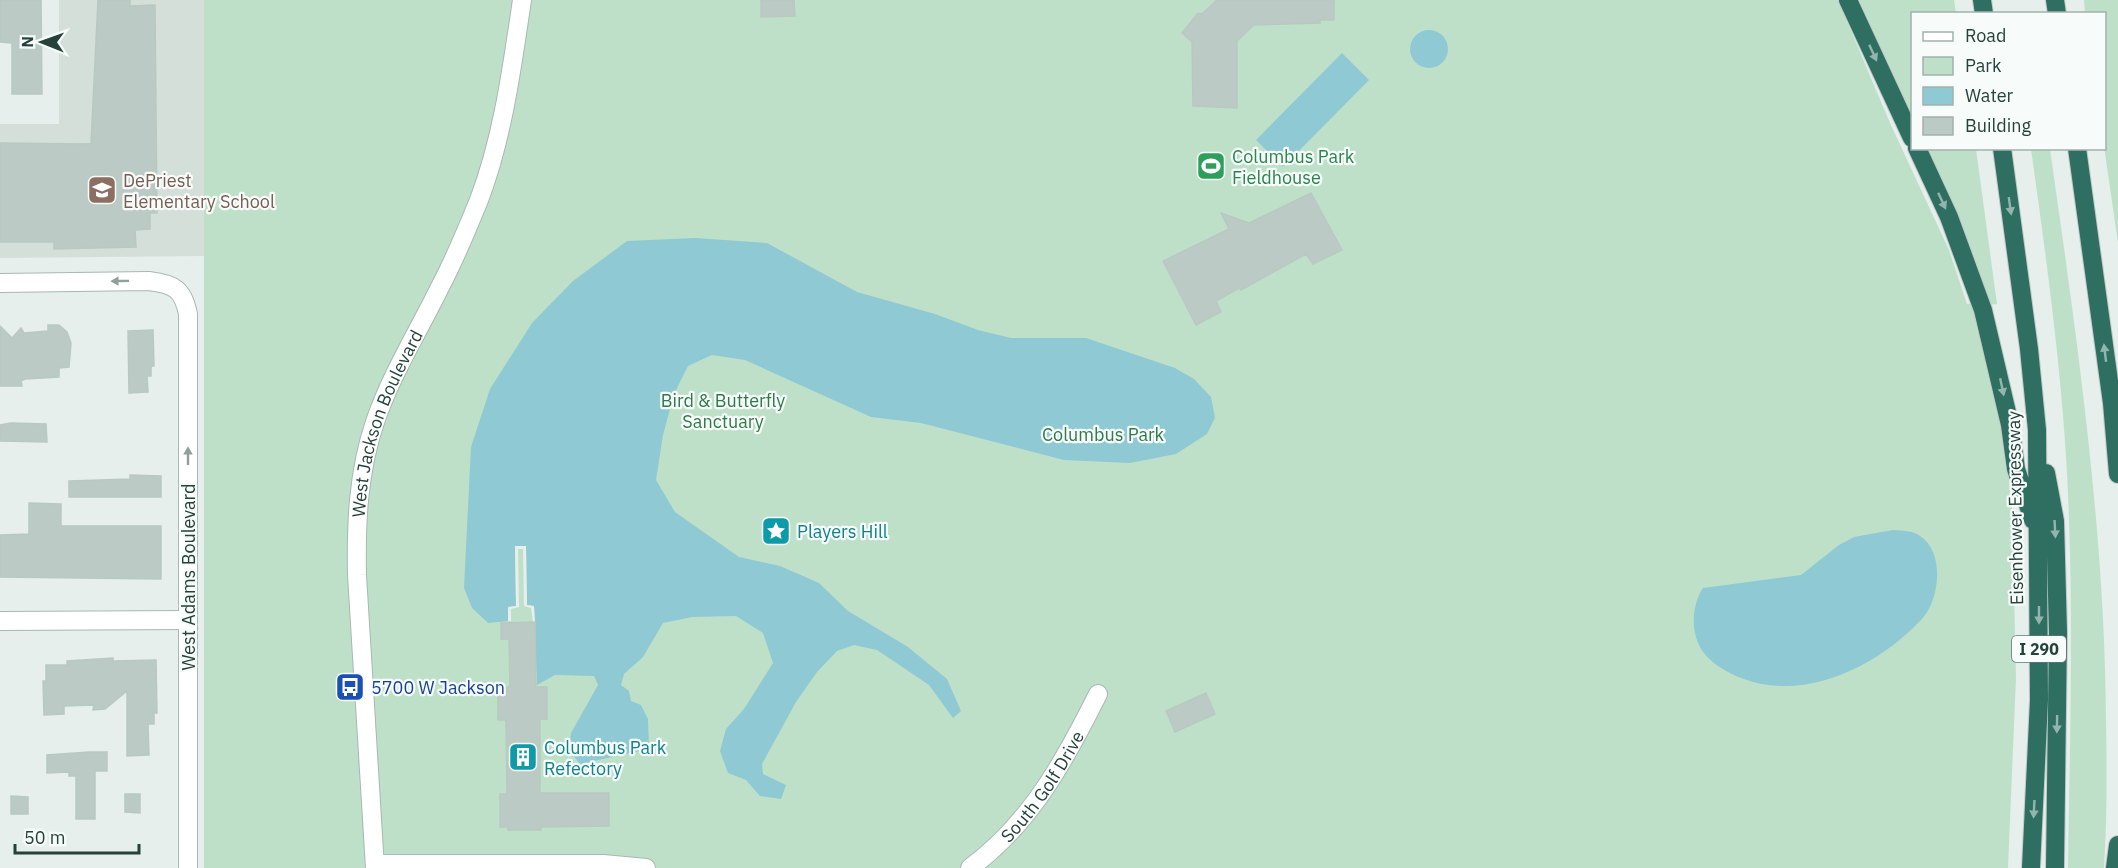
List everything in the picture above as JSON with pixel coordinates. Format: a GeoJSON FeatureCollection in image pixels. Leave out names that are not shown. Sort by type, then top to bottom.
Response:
{"type":"FeatureCollection","features":[{"type":"Feature","properties":{"kind":"highway"},"geometry":{"type":"LineString","coordinates":[[1848,0],[1911,136]]}},
{"type":"Feature","properties":{"kind":"highway"},"geometry":{"type":"LineString","coordinates":[[1918,150],[1949,217],[1983,310],[2010,425],[2016,469],[2038,539]]}},
{"type":"Feature","properties":{"kind":"highway","name":"Eisenhower Expressway"},"geometry":{"type":"LineString","coordinates":[[2002,150],[2029,349],[2037,430],[2039,700],[2031,868]]}},
{"type":"Feature","properties":{"kind":"highway"},"geometry":{"type":"LineString","coordinates":[[2077,150],[2112,403],[2118,474]]}},
{"type":"Feature","properties":{"kind":"highway"},"geometry":{"type":"LineString","coordinates":[[2037,430],[2055,521],[2058,632],[2055,868]]}},
{"type":"Feature","properties":{"kind":"highway"},"geometry":{"type":"LineString","coordinates":[[2115,868],[2118,846]]}},
{"type":"Feature","properties":{"kind":"street","name":"West Jackson Boulevard"},"geometry":{"type":"LineString","coordinates":[[375,866],[357,575],[356,532],[364,466],[375,423],[388,388],[440,287],[480,196],[493,155],[507,94],[522,0]]}},
{"type":"Feature","properties":{"kind":"street","name":"West Adams Boulevard"},"geometry":{"type":"LineString","coordinates":[[0,283],[149,281],[164,283],[177,289],[185,299],[188,314],[188,868]]}},
{"type":"Feature","properties":{"kind":"street"},"geometry":{"type":"LineString","coordinates":[[0,621],[187,620]]}},
{"type":"Feature","properties":{"kind":"street","name":"South Golf Drive"},"geometry":{"type":"LineString","coordinates":[[970,868],[1017,826],[1042,794],[1062,765],[1098,694]]}},
{"type":"Feature","properties":{"kind":"street"},"geometry":{"type":"LineString","coordinates":[[375,866],[603,864],[646,868]]}},
{"type":"Feature","properties":{"kind":"shaded area","name":"DePriest Elementary School"},"geometry":{"type":"Polygon","coordinates":[[[59,0],[204,0],[204,256],[0,258],[0,124],[59,124],[59,0]]]}},
{"type":"Feature","properties":{"kind":"green space","name":"Columbus Park"},"geometry":{"type":"Polygon","coordinates":[[[204,0],[1838,0],[1890,123],[1949,250],[1967,304],[1974,303],[2005,441],[2012,507],[2016,678],[2008,868],[204,868],[204,0]]]}},
{"type":"Feature","properties":{"kind":"green space"},"geometry":{"type":"Polygon","coordinates":[[[1859,0],[1954,0],[1956,12],[1911,12],[1911,119],[1859,0]]]}},
{"type":"Feature","properties":{"kind":"green space"},"geometry":{"type":"Polygon","coordinates":[[[2084,0],[2118,0],[2118,243],[2105,150],[2106,12],[2085,12],[2084,0]]]}},
{"type":"Feature","properties":{"kind":"green space"},"geometry":{"type":"Polygon","coordinates":[[[1925,150],[1976,150],[1997,304],[1989,305],[1925,150]]]}},
{"type":"Feature","properties":{"kind":"green space"},"geometry":{"type":"Polygon","coordinates":[[[2031,150],[2050,150],[2088,435],[2101,579],[2104,651],[2107,777],[2104,868],[2068,868],[2071,621],[2069,522],[2057,351],[2031,150]]]}},
{"type":"Feature","properties":{"kind":"water"},"geometry":{"type":"Polygon","coordinates":[[[1429,30],[1436,31],[1442,36],[1447,42],[1447,56],[1442,62],[1436,67],[1429,68],[1422,67],[1416,62],[1411,56],[1410,49],[1411,42],[1416,36],[1422,31],[1429,30]]]}},
{"type":"Feature","properties":{"kind":"water"},"geometry":{"type":"Polygon","coordinates":[[[1342,53],[1369,80],[1283,167],[1256,140],[1342,53]]]}},
{"type":"Feature","properties":{"kind":"water"},"geometry":{"type":"Polygon","coordinates":[[[695,238],[767,243],[857,292],[935,314],[978,330],[1011,338],[1086,338],[1175,368],[1194,379],[1211,397],[1215,418],[1207,434],[1176,454],[1130,463],[1064,460],[921,423],[871,417],[745,360],[712,355],[688,366],[674,394],[663,435],[656,480],[675,512],[739,557],[780,566],[819,583],[848,611],[908,647],[947,679],[961,711],[953,718],[929,685],[877,650],[854,645],[837,651],[817,672],[796,702],[762,764],[763,774],[786,785],[781,799],[760,796],[746,780],[728,773],[720,751],[726,729],[744,709],[773,663],[763,633],[736,616],[692,617],[663,623],[643,657],[624,674],[621,685],[629,691],[631,701],[641,705],[648,719],[649,749],[580,764],[569,750],[571,733],[598,685],[594,676],[555,675],[537,685],[534,606],[527,605],[526,546],[515,546],[516,606],[508,607],[508,621],[488,623],[472,608],[464,588],[471,447],[490,389],[532,323],[573,281],[627,241],[695,238]]]}},
{"type":"Feature","properties":{"kind":"water"},"geometry":{"type":"Polygon","coordinates":[[[1893,530],[1914,533],[1928,543],[1936,564],[1937,576],[1933,600],[1922,619],[1884,652],[1839,676],[1815,683],[1790,686],[1765,685],[1741,678],[1711,661],[1699,646],[1694,629],[1694,612],[1703,588],[1801,575],[1839,545],[1854,537],[1893,530]]]}},
{"type":"Feature","properties":{"kind":"pier"},"geometry":{"type":"Polygon","coordinates":[[[515,546],[526,546],[527,605],[534,606],[535,622],[533,622],[531,608],[524,606],[523,549],[518,549],[519,607],[511,609],[511,621],[508,621],[508,607],[516,606],[515,546]]]}},
{"type":"Feature","properties":{"kind":"building"},"geometry":{"type":"Polygon","coordinates":[[[0,0],[41,0],[42,94],[12,94],[12,43],[0,42],[0,0]]]}},
{"type":"Feature","properties":{"kind":"building"},"geometry":{"type":"Polygon","coordinates":[[[98,0],[130,0],[130,6],[155,5],[157,213],[150,213],[150,229],[135,230],[136,247],[54,249],[54,242],[0,242],[0,143],[91,144],[98,0]]]}},
{"type":"Feature","properties":{"kind":"building"},"geometry":{"type":"Polygon","coordinates":[[[761,0],[794,0],[795,16],[761,17],[761,0]]]}},
{"type":"Feature","properties":{"kind":"building"},"geometry":{"type":"Polygon","coordinates":[[[1217,0],[1334,0],[1334,20],[1320,20],[1320,23],[1254,25],[1237,41],[1237,108],[1193,106],[1192,42],[1182,33],[1198,13],[1202,14],[1217,0]]]}},
{"type":"Feature","properties":{"kind":"building"},"geometry":{"type":"Polygon","coordinates":[[[1311,193],[1342,250],[1313,264],[1306,254],[1241,290],[1239,288],[1216,301],[1221,312],[1196,325],[1163,261],[1229,229],[1221,213],[1249,223],[1311,193]]]}},
{"type":"Feature","properties":{"kind":"building"},"geometry":{"type":"Polygon","coordinates":[[[48,325],[59,325],[67,332],[71,343],[69,367],[59,368],[59,377],[25,379],[21,381],[22,386],[0,386],[0,326],[12,338],[21,328],[24,333],[48,331],[48,325]]]}},
{"type":"Feature","properties":{"kind":"building"},"geometry":{"type":"Polygon","coordinates":[[[153,330],[154,366],[151,366],[151,376],[147,376],[148,392],[129,393],[128,331],[153,330]]]}},
{"type":"Feature","properties":{"kind":"building"},"geometry":{"type":"Polygon","coordinates":[[[46,424],[47,442],[0,441],[0,425],[46,424]]]}},
{"type":"Feature","properties":{"kind":"building"},"geometry":{"type":"Polygon","coordinates":[[[130,475],[161,476],[161,497],[69,497],[69,481],[130,479],[130,475]]]}},
{"type":"Feature","properties":{"kind":"building"},"geometry":{"type":"Polygon","coordinates":[[[29,503],[61,504],[61,526],[161,526],[161,579],[0,577],[0,535],[29,534],[29,503]]]}},
{"type":"Feature","properties":{"kind":"building","name":"Columbus Park Refectory"},"geometry":{"type":"Polygon","coordinates":[[[535,622],[536,687],[547,687],[547,719],[540,719],[540,793],[609,793],[609,826],[541,827],[541,830],[508,830],[508,827],[500,827],[500,794],[507,794],[506,720],[498,720],[498,687],[510,687],[509,639],[501,639],[501,623],[535,622]]]}},
{"type":"Feature","properties":{"kind":"building"},"geometry":{"type":"Polygon","coordinates":[[[113,658],[113,661],[156,660],[157,713],[154,713],[154,724],[148,724],[149,755],[127,756],[127,691],[105,709],[93,710],[94,705],[64,706],[64,714],[44,715],[43,681],[46,681],[46,665],[67,665],[67,661],[113,658]]]}},
{"type":"Feature","properties":{"kind":"building"},"geometry":{"type":"Polygon","coordinates":[[[1206,693],[1215,714],[1175,732],[1166,711],[1206,693]]]}},
{"type":"Feature","properties":{"kind":"building"},"geometry":{"type":"Polygon","coordinates":[[[107,752],[107,771],[95,771],[95,819],[76,819],[76,776],[69,776],[69,772],[47,773],[47,755],[107,752]]]}},
{"type":"Feature","properties":{"kind":"building"},"geometry":{"type":"Polygon","coordinates":[[[125,794],[140,794],[140,813],[125,812],[125,794]]]}},
{"type":"Feature","properties":{"kind":"building"},"geometry":{"type":"Polygon","coordinates":[[[11,796],[28,797],[28,814],[11,814],[11,796]]]}},
{"type":"Feature","properties":{"kind":"place","name":"Columbus Park Fieldhouse"},"geometry":{"type":"Point","coordinates":[1211,166]}},
{"type":"Feature","properties":{"kind":"place","name":"DePriest Elementary School"},"geometry":{"type":"Point","coordinates":[102,190]}},
{"type":"Feature","properties":{"kind":"place","name":"Players Hill"},"geometry":{"type":"Point","coordinates":[776,531]}},
{"type":"Feature","properties":{"kind":"place","name":"5700 W Jackson"},"geometry":{"type":"Point","coordinates":[350,687]}},
{"type":"Feature","properties":{"kind":"place","name":"Columbus Park Refectory"},"geometry":{"type":"Point","coordinates":[523,757]}},
{"type":"Feature","properties":{"kind":"park label","name":"Bird & Butterfly Sanctuary"},"geometry":{"type":"Point","coordinates":[723,410]}}]}
